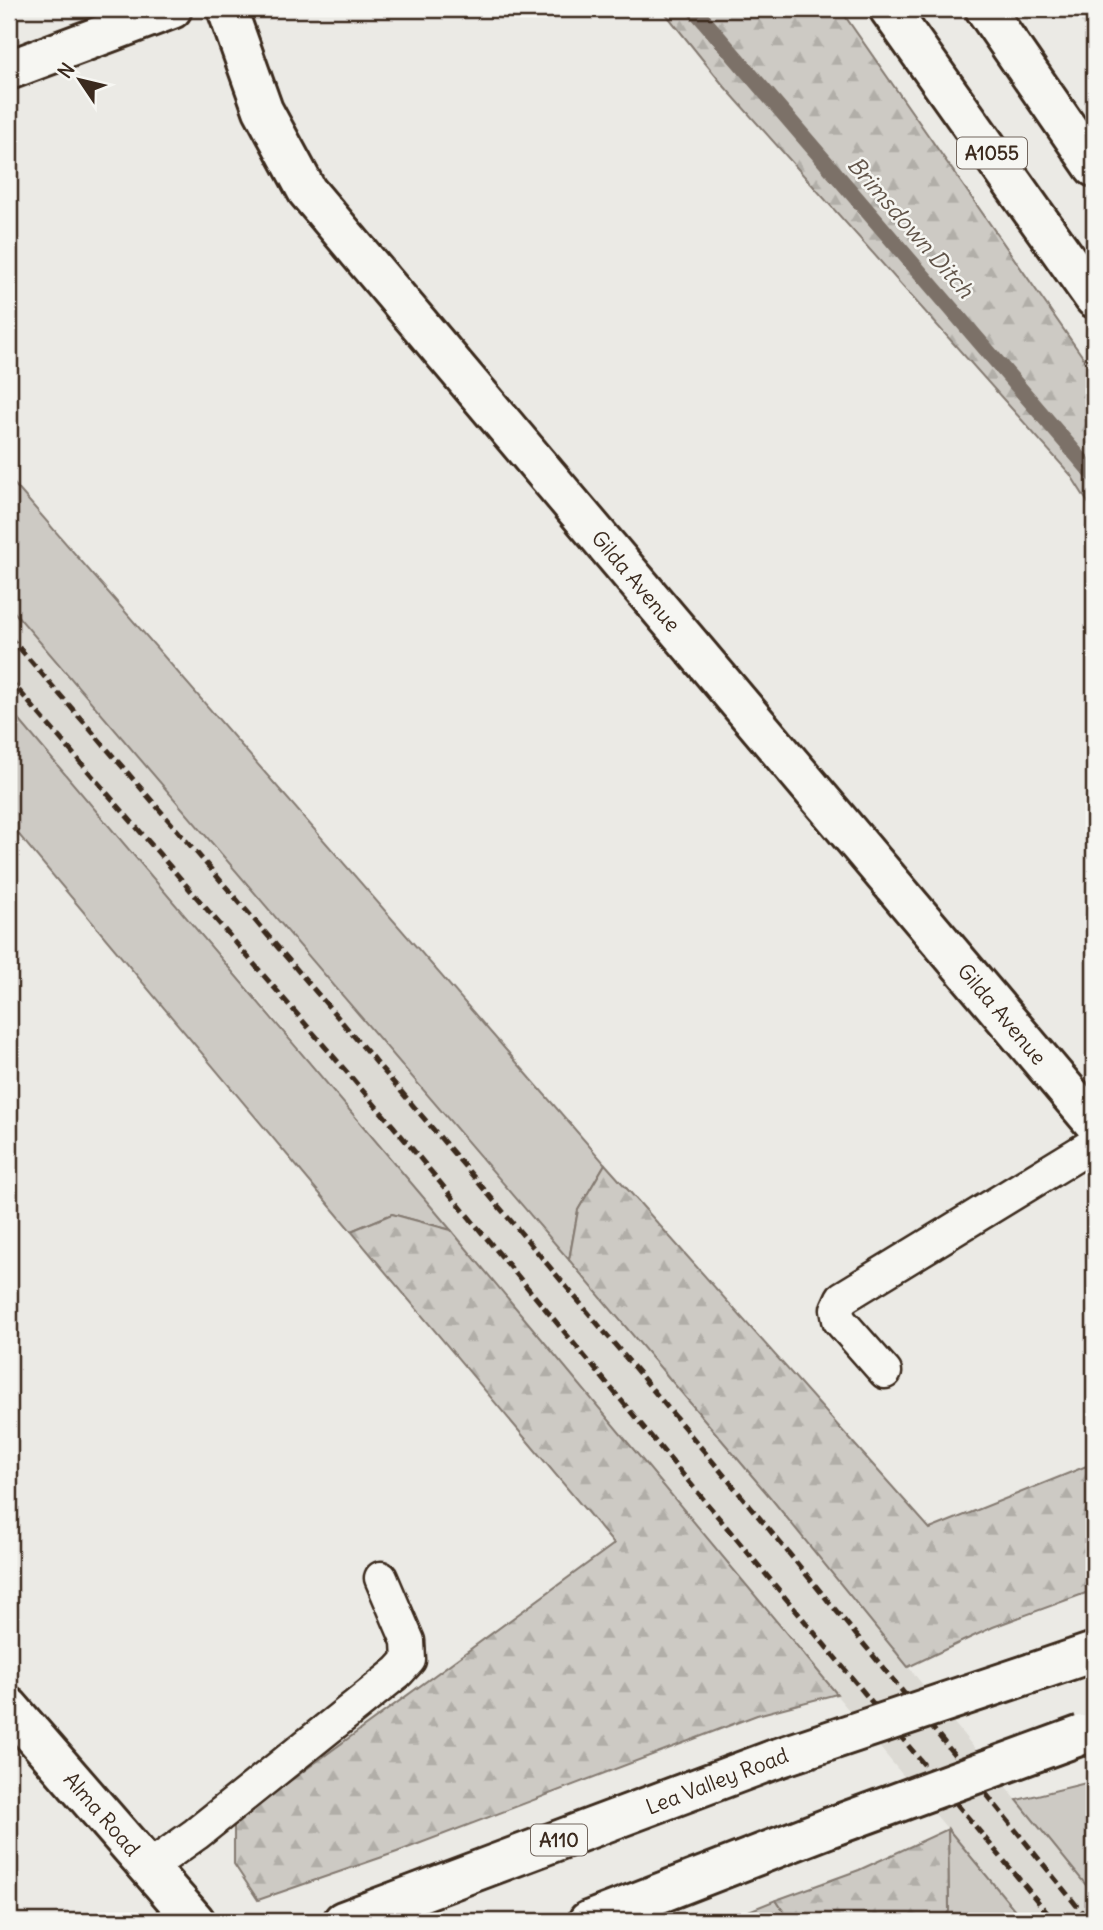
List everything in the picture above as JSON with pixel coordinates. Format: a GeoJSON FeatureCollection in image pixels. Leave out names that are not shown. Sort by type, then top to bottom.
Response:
{"type":"FeatureCollection","features":[{"type":"Feature","properties":{"kind":"main road"},"geometry":{"type":"LineString","coordinates":[[14,60],[172,9]]}},
{"type":"Feature","properties":{"kind":"main road","name":"Gilda Avenue"},"geometry":{"type":"LineString","coordinates":[[227,9],[263,110],[307,191],[1094,1123]]}},
{"type":"Feature","properties":{"kind":"main road","name":"A1055"},"geometry":{"type":"LineString","coordinates":[[889,9],[1094,298]]}},
{"type":"Feature","properties":{"kind":"main road"},"geometry":{"type":"LineString","coordinates":[[985,9],[1094,167]]}},
{"type":"Feature","properties":{"kind":"main road","name":"Lea Valley Road"},"geometry":{"type":"LineString","coordinates":[[343,1921],[775,1759],[1094,1651]]}},
{"type":"Feature","properties":{"kind":"main road","name":"Alma Road"},"geometry":{"type":"LineString","coordinates":[[9,1707],[195,1921]]}},
{"type":"Feature","properties":{"kind":"main road"},"geometry":{"type":"LineString","coordinates":[[589,1921],[1088,1732]]}},
{"type":"Feature","properties":{"kind":"lane"},"geometry":{"type":"LineString","coordinates":[[885,1372],[839,1320],[837,1309],[842,1298],[1094,1144]]}},
{"type":"Feature","properties":{"kind":"lane"},"geometry":{"type":"LineString","coordinates":[[148,1868],[196,1834],[398,1672],[409,1660],[408,1641],[381,1578]]}},
{"type":"Feature","properties":{"kind":"shaded area"},"geometry":{"type":"Polygon","coordinates":[[[1073,9],[1094,9],[1094,42],[1073,9]]]}},
{"type":"Feature","properties":{"kind":"shaded area"},"geometry":{"type":"Polygon","coordinates":[[[9,606],[770,1497],[1094,1895],[1094,1921],[1024,1921],[268,1011],[9,708],[9,606]]]}},
{"type":"Feature","properties":{"kind":"green space"},"geometry":{"type":"Polygon","coordinates":[[[662,9],[840,9],[1094,373],[1094,512],[1070,474],[723,85],[662,9]]]}},
{"type":"Feature","properties":{"kind":"green space"},"geometry":{"type":"Polygon","coordinates":[[[9,478],[605,1164],[578,1210],[569,1260],[9,606],[9,478]]]}},
{"type":"Feature","properties":{"kind":"green space"},"geometry":{"type":"Polygon","coordinates":[[[9,708],[451,1230],[392,1214],[351,1231],[9,823],[9,708]]]}},
{"type":"Feature","properties":{"kind":"green space"},"geometry":{"type":"Polygon","coordinates":[[[605,1164],[930,1529],[1094,1463],[1094,1590],[993,1627],[908,1667],[770,1497],[569,1260],[578,1210],[605,1164]]]}},
{"type":"Feature","properties":{"kind":"green space"},"geometry":{"type":"Polygon","coordinates":[[[392,1214],[451,1230],[837,1694],[757,1715],[397,1852],[258,1900],[234,1864],[234,1822],[614,1544],[351,1231],[392,1214]]]}},
{"type":"Feature","properties":{"kind":"green space"},"geometry":{"type":"Polygon","coordinates":[[[1094,1781],[1094,1895],[1017,1800],[1094,1781]]]}},
{"type":"Feature","properties":{"kind":"green space"},"geometry":{"type":"Polygon","coordinates":[[[948,1829],[1024,1921],[941,1921],[949,1911],[948,1829]]]}},
{"type":"Feature","properties":{"kind":"green space"},"geometry":{"type":"Polygon","coordinates":[[[948,1829],[949,1911],[941,1921],[790,1921],[776,1900],[859,1870],[948,1829]]]}},
{"type":"Feature","properties":{"kind":"green space"},"geometry":{"type":"Polygon","coordinates":[[[776,1900],[790,1921],[724,1921],[776,1900]]]}},
{"type":"Feature","properties":{"kind":"waterway","name":"Brimsdown Ditch"},"geometry":{"type":"LineString","coordinates":[[694,9],[1094,475]]}},
{"type":"Feature","properties":{"kind":"railway"},"geometry":{"type":"LineString","coordinates":[[9,636],[555,1273],[824,1596],[1089,1921]]}},
{"type":"Feature","properties":{"kind":"railway"},"geometry":{"type":"LineString","coordinates":[[9,679],[394,1127],[1054,1921]]}}]}
